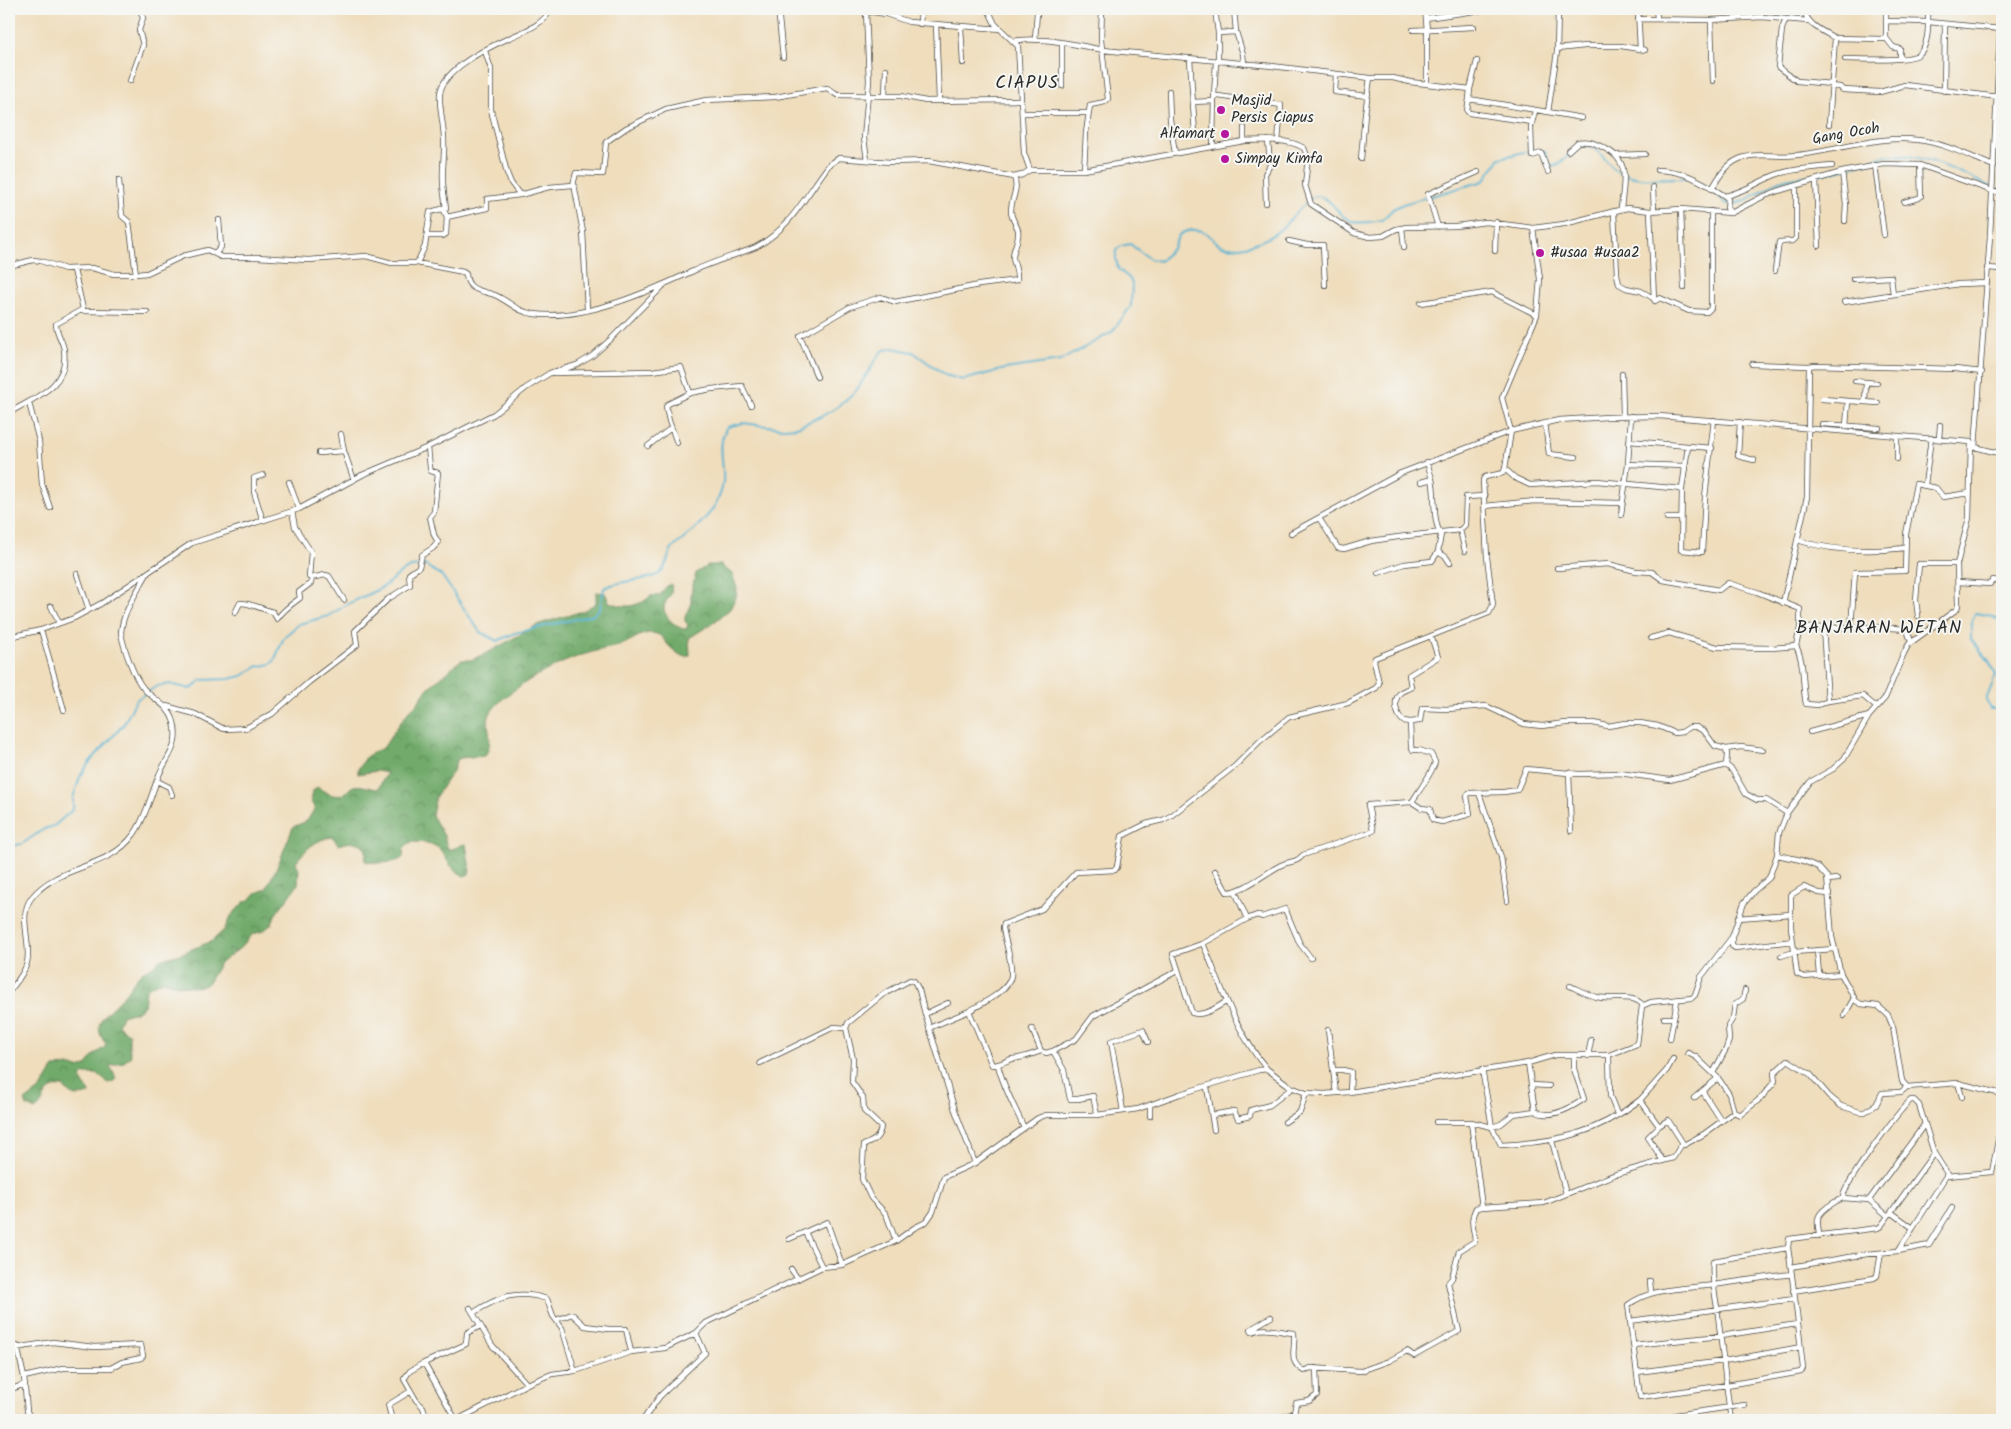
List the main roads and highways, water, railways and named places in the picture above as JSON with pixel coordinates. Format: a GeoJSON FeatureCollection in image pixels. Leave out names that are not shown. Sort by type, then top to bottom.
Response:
{"type":"FeatureCollection","features":[{"type":"Feature","properties":{"kind":"waterway"},"geometry":{"type":"LineString","coordinates":[[9,846],[22,844],[44,829],[54,826],[73,809],[73,798],[80,777],[88,764],[124,724],[136,700],[157,686],[170,684],[190,689],[201,680],[229,679],[242,676],[256,667],[271,664],[284,637],[299,624],[328,616],[383,587],[411,567],[425,565],[442,576],[480,632],[497,641],[515,633],[593,615],[600,608],[604,588],[618,583],[654,577],[659,574],[665,567],[672,549],[698,526],[714,507],[723,483],[721,447],[727,427],[743,423],[783,428],[797,427],[822,416],[836,408],[856,391],[882,351],[892,348],[913,352],[945,375],[963,380],[1005,369],[1060,361],[1112,332],[1131,306],[1132,283],[1118,269],[1116,259],[1116,250],[1121,246],[1130,244],[1150,259],[1160,261],[1173,248],[1179,235],[1193,230],[1207,233],[1223,246],[1237,247],[1247,245],[1261,241],[1277,232],[1314,196],[1326,199],[1343,216],[1354,222],[1364,223],[1382,220],[1393,209],[1403,204],[1484,181],[1500,158],[1524,152],[1545,151],[1549,164],[1553,167],[1558,165],[1574,150],[1588,146],[1600,153],[1613,168],[1625,175],[1653,179],[1690,178]]}},
{"type":"Feature","properties":{"kind":"waterway"},"geometry":{"type":"LineString","coordinates":[[1701,184],[1718,194],[1724,203],[1730,204],[1743,201],[1782,180],[1830,172],[1881,157],[1895,155],[1922,158],[1935,162],[2002,190]]}},
{"type":"Feature","properties":{"kind":"waterway"},"geometry":{"type":"LineString","coordinates":[[2002,621],[1988,615],[1975,613],[1971,625],[1971,639],[1989,661],[1996,675],[1986,700],[1990,709],[2002,709]]}},
{"type":"Feature","properties":{"kind":"place","name":"Masjid Persis Ciapus"},"geometry":{"type":"Point","coordinates":[1221,110]}},
{"type":"Feature","properties":{"kind":"place","name":"Alfamart"},"geometry":{"type":"Point","coordinates":[1225,134]}},
{"type":"Feature","properties":{"kind":"place","name":"Simpay Kimfa"},"geometry":{"type":"Point","coordinates":[1225,159]}},
{"type":"Feature","properties":{"kind":"place","name":"#usaa #usaa2"},"geometry":{"type":"Point","coordinates":[1540,253]}},
{"type":"Feature","properties":{"kind":"district","name":"CIAPUS"},"geometry":{"type":"Point","coordinates":[1027,83]}},
{"type":"Feature","properties":{"kind":"district","name":"BANJARAN WETAN"},"geometry":{"type":"Point","coordinates":[1879,628]}}]}
